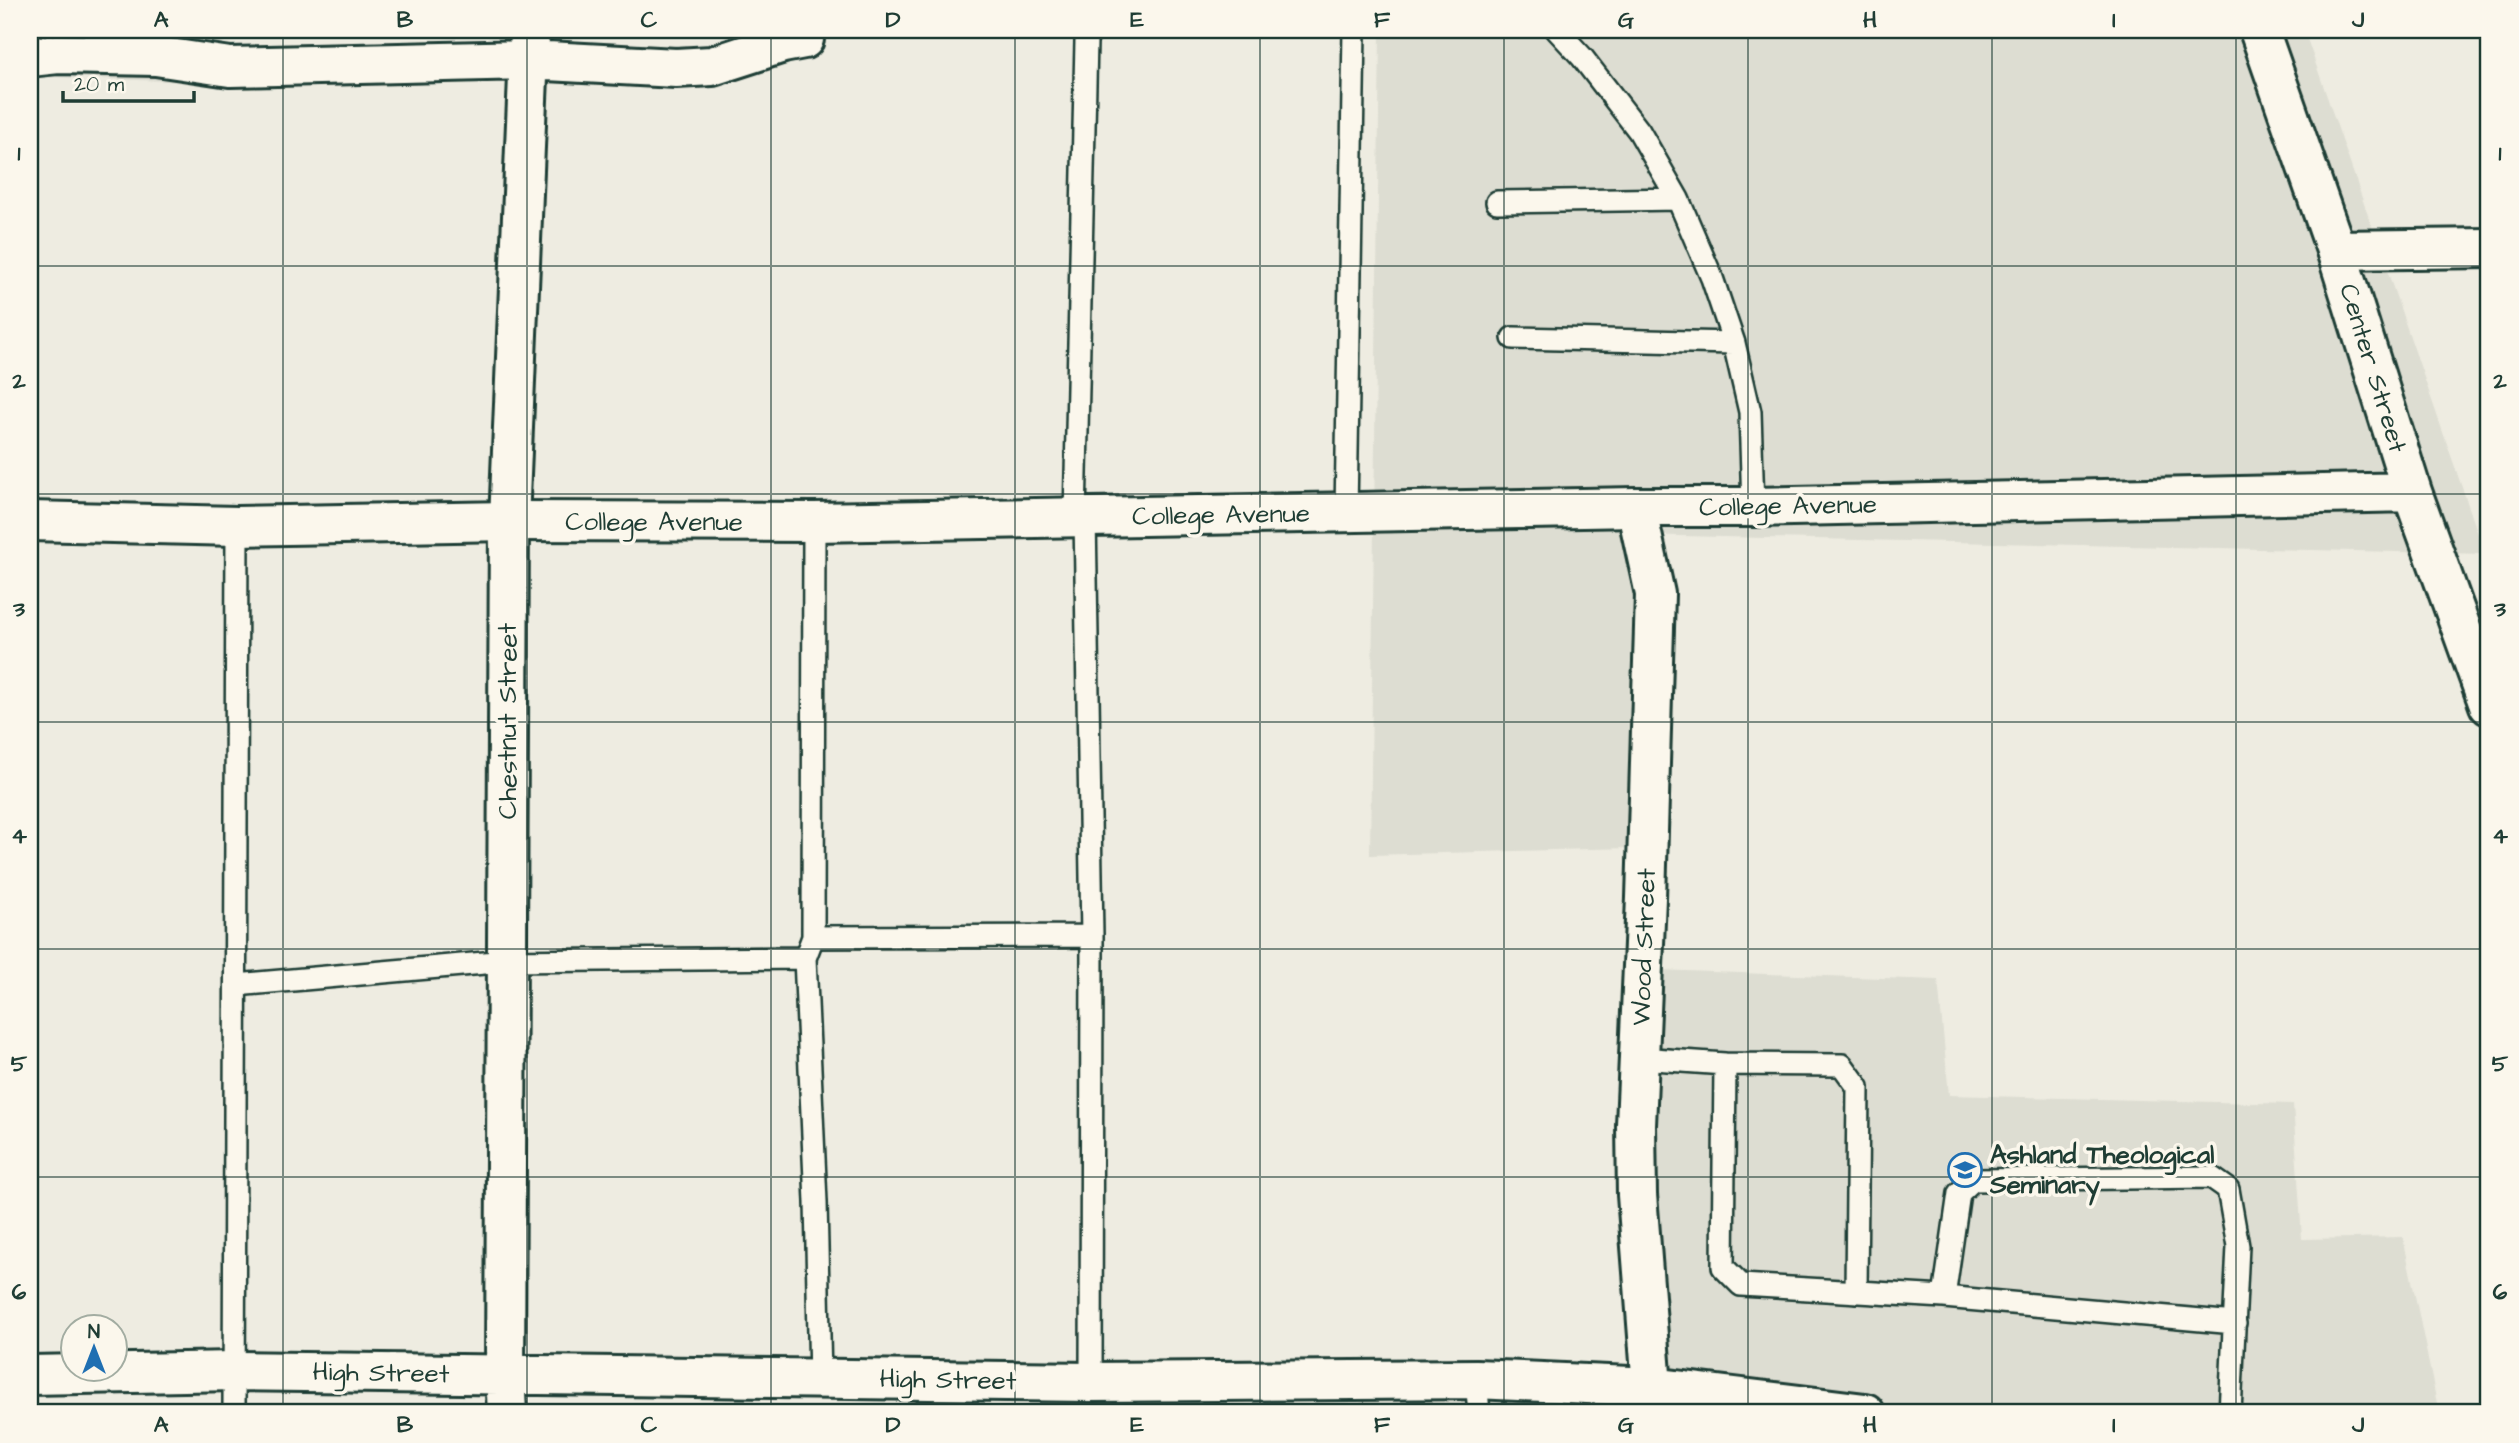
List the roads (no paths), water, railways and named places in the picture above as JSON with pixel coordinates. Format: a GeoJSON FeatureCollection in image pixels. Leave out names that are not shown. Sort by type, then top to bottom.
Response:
{"type":"FeatureCollection","features":[{"type":"Feature","properties":{"kind":"street","name":"Center Street"},"geometry":{"type":"LineString","coordinates":[[2259,30],[2336,250],[2412,492],[2489,705]]}},
{"type":"Feature","properties":{"kind":"street"},"geometry":{"type":"LineString","coordinates":[[30,57],[58,54],[156,56],[230,67],[530,45],[676,68],[712,66],[804,39]]}},
{"type":"Feature","properties":{"kind":"street","name":"Chestnut Street"},"geometry":{"type":"LineString","coordinates":[[507,1413],[509,521],[530,45]]}},
{"type":"Feature","properties":{"kind":"street"},"geometry":{"type":"LineString","coordinates":[[2336,250],[2489,248]]}},
{"type":"Feature","properties":{"kind":"street","name":"College Avenue"},"geometry":{"type":"LineString","coordinates":[[30,521],[237,526],[509,521],[814,522],[1753,508],[2412,492]]}},
{"type":"Feature","properties":{"kind":"street","name":"Wood Street"},"geometry":{"type":"LineString","coordinates":[[1636,508],[1655,594],[1636,1125],[1637,1195],[1651,1400]]}},
{"type":"Feature","properties":{"kind":"street","name":"High Street"},"geometry":{"type":"LineString","coordinates":[[30,1375],[235,1371],[1091,1382],[1651,1400],[1865,1413]]}},
{"type":"Feature","properties":{"kind":"lane"},"geometry":{"type":"LineString","coordinates":[[1090,30],[1086,41],[1080,517],[1092,936],[1091,1382]]}},
{"type":"Feature","properties":{"kind":"lane"},"geometry":{"type":"LineString","coordinates":[[1346,513],[1354,30]]}},
{"type":"Feature","properties":{"kind":"lane"},"geometry":{"type":"LineString","coordinates":[[1557,30],[1639,131],[1678,199],[1712,278],[1734,343],[1750,412],[1753,508]]}},
{"type":"Feature","properties":{"kind":"lane"},"geometry":{"type":"LineString","coordinates":[[1497,202],[1678,199]]}},
{"type":"Feature","properties":{"kind":"lane"},"geometry":{"type":"LineString","coordinates":[[1513,338],[1734,343]]}},
{"type":"Feature","properties":{"kind":"lane"},"geometry":{"type":"LineString","coordinates":[[814,522],[813,937],[804,958],[816,1202],[820,1379]]}},
{"type":"Feature","properties":{"kind":"lane"},"geometry":{"type":"LineString","coordinates":[[234,1413],[237,526]]}},
{"type":"Feature","properties":{"kind":"lane"},"geometry":{"type":"LineString","coordinates":[[813,937],[1092,936]]}},
{"type":"Feature","properties":{"kind":"lane"},"geometry":{"type":"LineString","coordinates":[[236,985],[507,961],[804,958]]}},
{"type":"Feature","properties":{"kind":"lane"},"geometry":{"type":"LineString","coordinates":[[1639,1058],[1726,1064],[1842,1065],[1858,1087],[1856,1292]]}},
{"type":"Feature","properties":{"kind":"lane"},"geometry":{"type":"LineString","coordinates":[[1726,1064],[1723,1267],[1741,1285],[1944,1297],[2235,1323]]}},
{"type":"Feature","properties":{"kind":"lane"},"geometry":{"type":"LineString","coordinates":[[1944,1297],[1959,1193],[1973,1180],[2211,1177],[2228,1189],[2238,1246],[2230,1413]]}},
{"type":"Feature","properties":{"kind":"place","name":"Ashland Theological Seminary"},"geometry":{"type":"Point","coordinates":[1965,1170]}}]}
